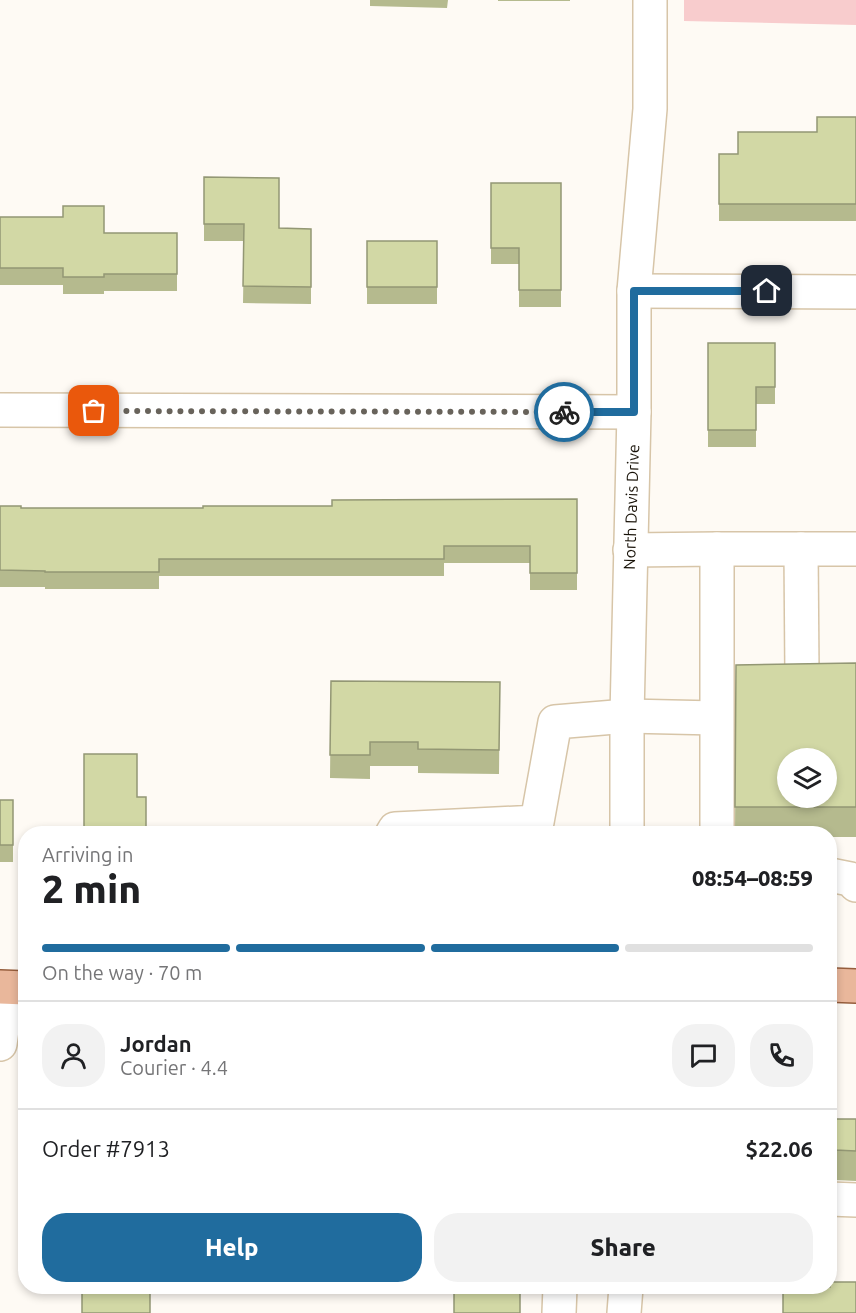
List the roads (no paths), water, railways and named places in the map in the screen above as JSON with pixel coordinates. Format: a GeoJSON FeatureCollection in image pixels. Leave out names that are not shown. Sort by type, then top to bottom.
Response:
{"type":"FeatureCollection","features":[{"type":"Feature","properties":{"kind":"main road"},"geometry":{"type":"LineString","coordinates":[[837,985],[856,986]]}},
{"type":"Feature","properties":{"kind":"street","name":"North Davis Drive"},"geometry":{"type":"LineString","coordinates":[[627,826],[634,291],[650,109],[650,0]]}},
{"type":"Feature","properties":{"kind":"street"},"geometry":{"type":"LineString","coordinates":[[634,291],[856,292]]}},
{"type":"Feature","properties":{"kind":"street"},"geometry":{"type":"LineString","coordinates":[[0,410],[634,412]]}},
{"type":"Feature","properties":{"kind":"street"},"geometry":{"type":"LineString","coordinates":[[717,549],[717,826]]}},
{"type":"Feature","properties":{"kind":"street"},"geometry":{"type":"LineString","coordinates":[[801,549],[802,675]]}},
{"type":"Feature","properties":{"kind":"street"},"geometry":{"type":"LineString","coordinates":[[630,550],[856,549]]}},
{"type":"Feature","properties":{"kind":"street"},"geometry":{"type":"LineString","coordinates":[[716,676],[834,674]]}},
{"type":"Feature","properties":{"kind":"street"},"geometry":{"type":"LineString","coordinates":[[456,826],[537,822],[555,722],[627,716],[716,718]]}},
{"type":"Feature","properties":{"kind":"street"},"geometry":{"type":"LineString","coordinates":[[837,876],[850,879],[856,885]]}},
{"type":"Feature","properties":{"kind":"street"},"geometry":{"type":"LineString","coordinates":[[0,1044],[11,988]]}},
{"type":"Feature","properties":{"kind":"street"},"geometry":{"type":"LineString","coordinates":[[837,1199],[856,1200]]}},
{"type":"Feature","properties":{"kind":"street"},"geometry":{"type":"LineString","coordinates":[[559,1313],[560,1294]]}},
{"type":"Feature","properties":{"kind":"street"},"geometry":{"type":"LineString","coordinates":[[624,1313],[625,1294]]}}]}
